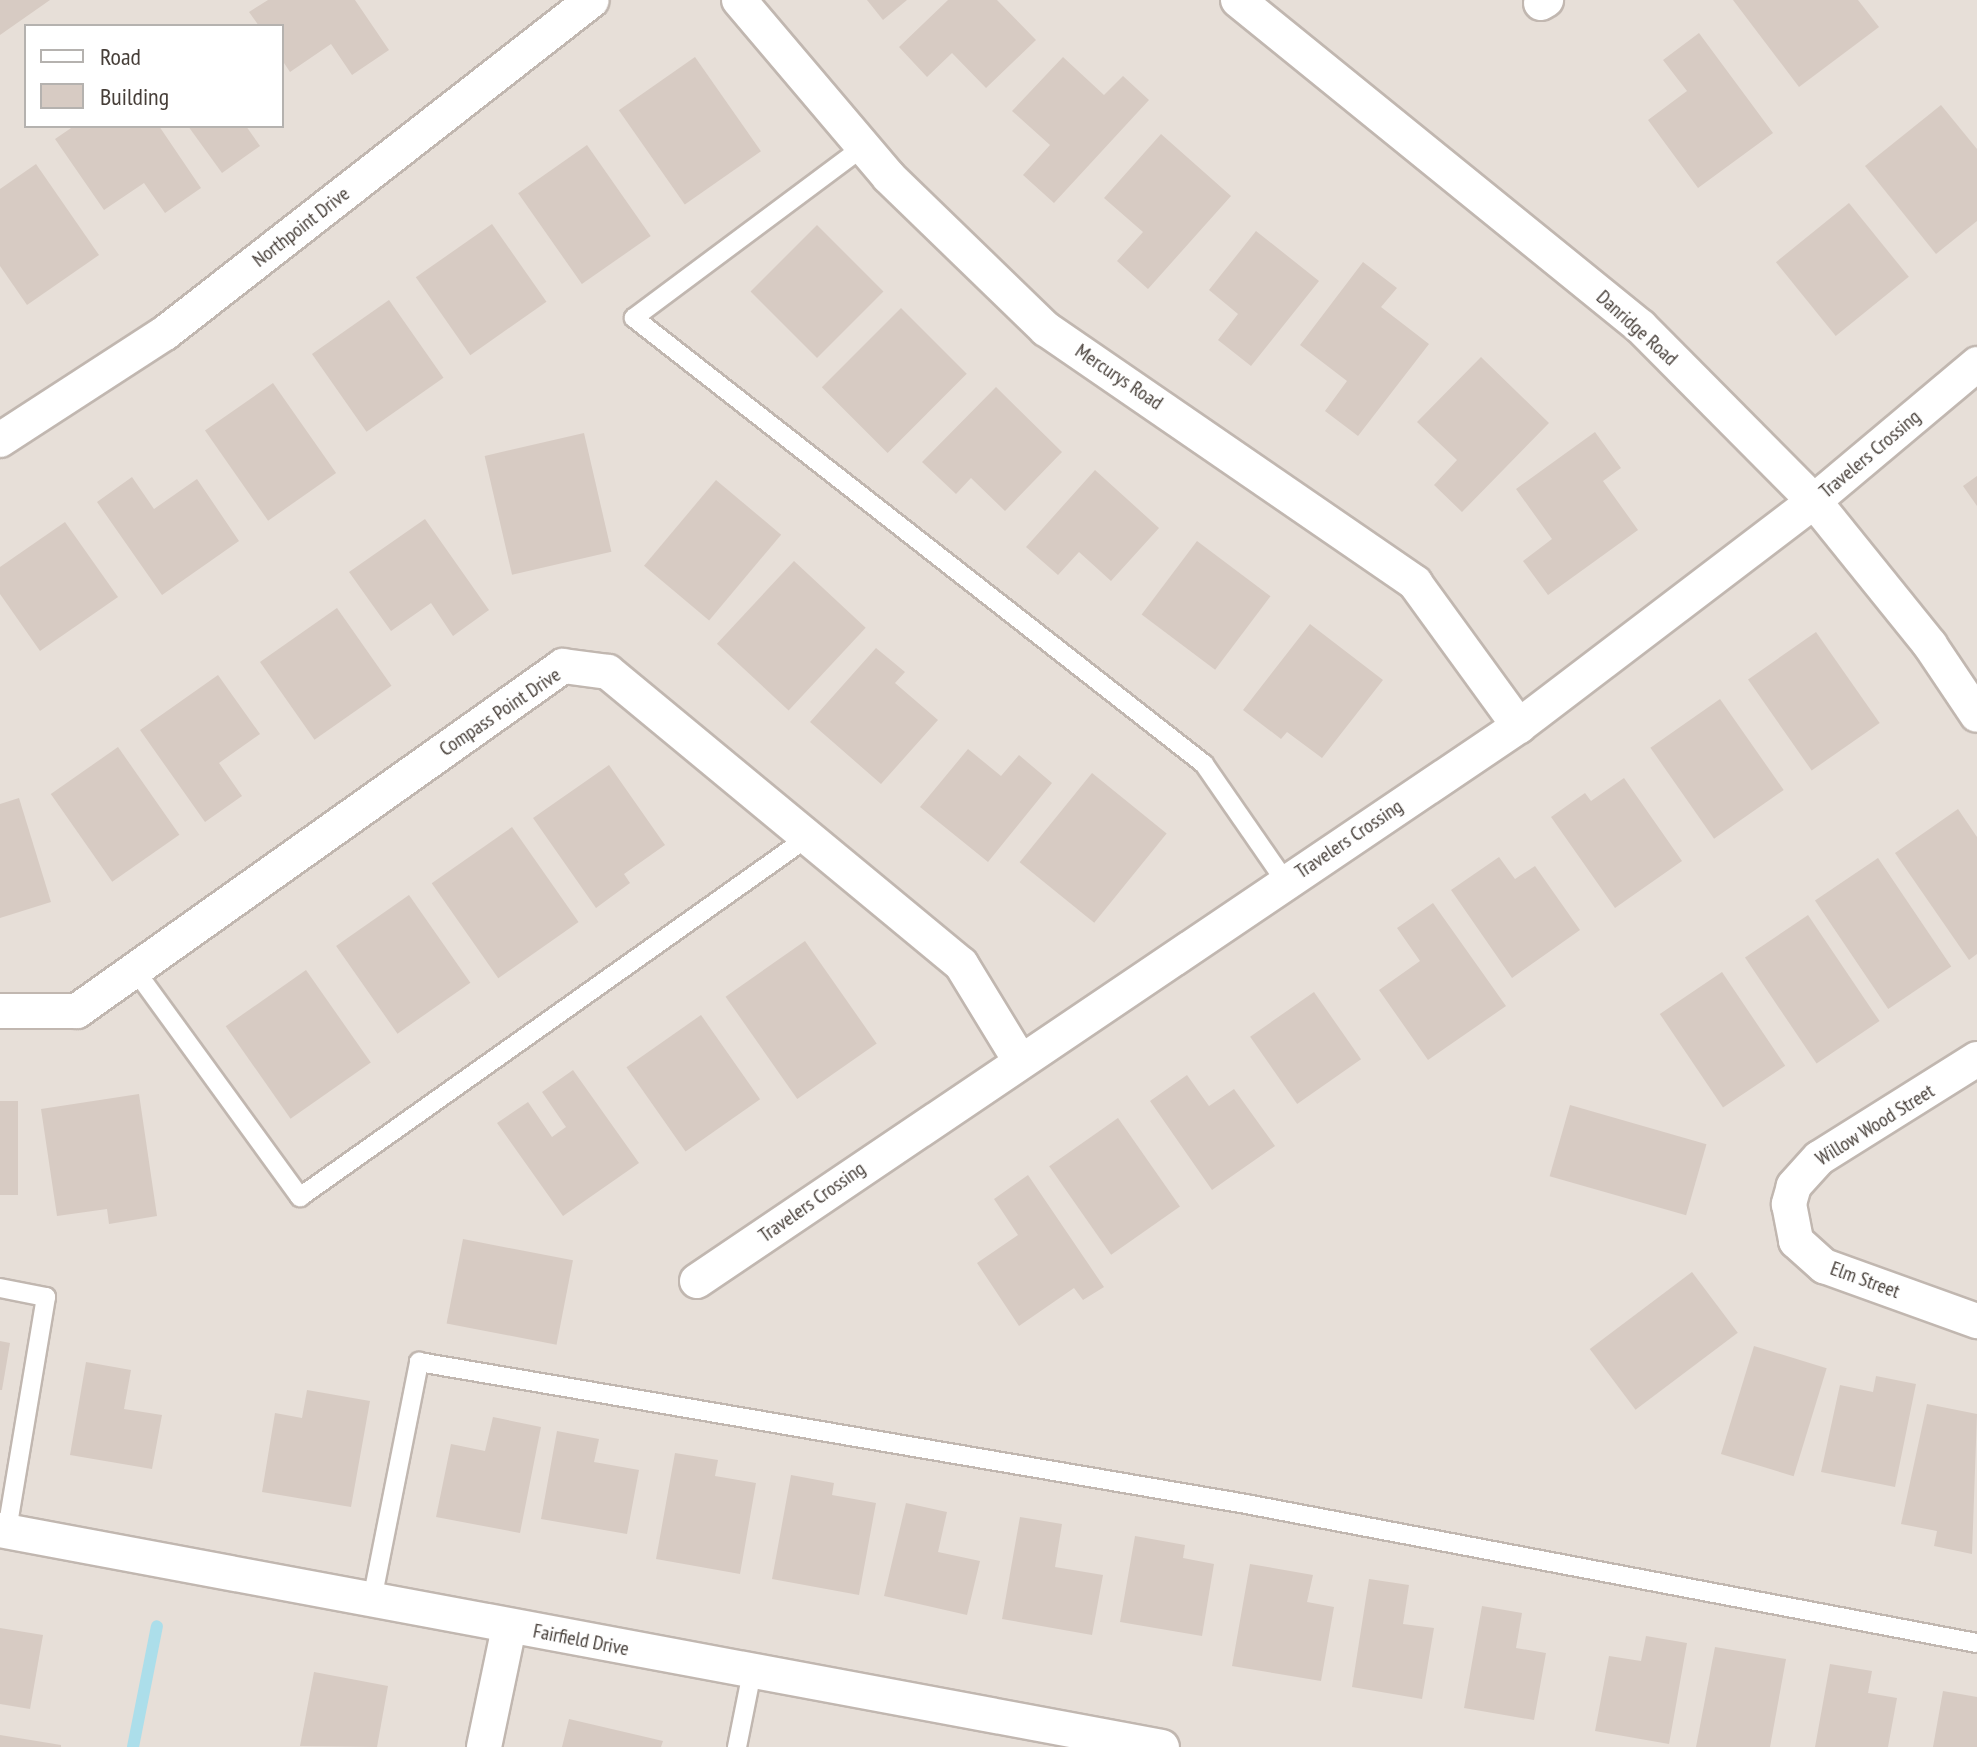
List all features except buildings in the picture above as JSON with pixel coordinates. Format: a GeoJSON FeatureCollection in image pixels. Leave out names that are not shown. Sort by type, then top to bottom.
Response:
{"type":"FeatureCollection","features":[{"type":"Feature","properties":{"kind":"street","name":"Northpoint Drive"},"geometry":{"type":"LineString","coordinates":[[0,440],[165,333],[592,0]]}},
{"type":"Feature","properties":{"kind":"street","name":"Mercurys Road"},"geometry":{"type":"LineString","coordinates":[[739,0],[863,147],[1046,329],[1415,583],[1519,726]]}},
{"type":"Feature","properties":{"kind":"street","name":"Danridge Road"},"geometry":{"type":"LineString","coordinates":[[1238,0],[1641,327],[1814,501],[1930,645],[1977,715]]}},
{"type":"Feature","properties":{"kind":"street","name":"Travelers Crossing"},"geometry":{"type":"LineString","coordinates":[[697,1281],[1019,1059],[1519,726],[1814,501],[1977,364]]}},
{"type":"Feature","properties":{"kind":"street","name":"Compass Point Drive"},"geometry":{"type":"LineString","coordinates":[[0,1011],[77,1011],[563,666],[608,672],[961,964],[1019,1059]]}},
{"type":"Feature","properties":{"kind":"street","name":"Willow Wood Street"},"geometry":{"type":"LineString","coordinates":[[1789,1204],[1794,1186],[1819,1158],[1977,1059]]}},
{"type":"Feature","properties":{"kind":"street","name":"Elm Street"},"geometry":{"type":"LineString","coordinates":[[1789,1204],[1796,1241],[1824,1266],[1977,1321]]}},
{"type":"Feature","properties":{"kind":"street","name":"Fairfield Drive"},"geometry":{"type":"LineString","coordinates":[[3,1530],[752,1672],[995,1733],[1162,1747]]}},
{"type":"Feature","properties":{"kind":"street"},"geometry":{"type":"LineString","coordinates":[[484,1747],[509,1627]]}},
{"type":"Feature","properties":{"kind":"lane"},"geometry":{"type":"LineString","coordinates":[[863,147],[634,318],[1204,764],[1285,881]]}},
{"type":"Feature","properties":{"kind":"lane"},"geometry":{"type":"LineString","coordinates":[[135,970],[300,1197],[808,837]]}},
{"type":"Feature","properties":{"kind":"lane"},"geometry":{"type":"LineString","coordinates":[[0,1288],[46,1297],[3,1530]]}},
{"type":"Feature","properties":{"kind":"lane"},"geometry":{"type":"LineString","coordinates":[[372,1600],[419,1362],[1246,1504],[1977,1643]]}},
{"type":"Feature","properties":{"kind":"lane"},"geometry":{"type":"LineString","coordinates":[[737,1747],[752,1672]]}},
{"type":"Feature","properties":{"kind":"shaded area"},"geometry":{"type":"Polygon","coordinates":[[[0,0],[1977,0],[1977,1747],[0,1747],[0,0]]]}},
{"type":"Feature","properties":{"kind":"waterway"},"geometry":{"type":"LineString","coordinates":[[133,1747],[157,1626]]}}]}
